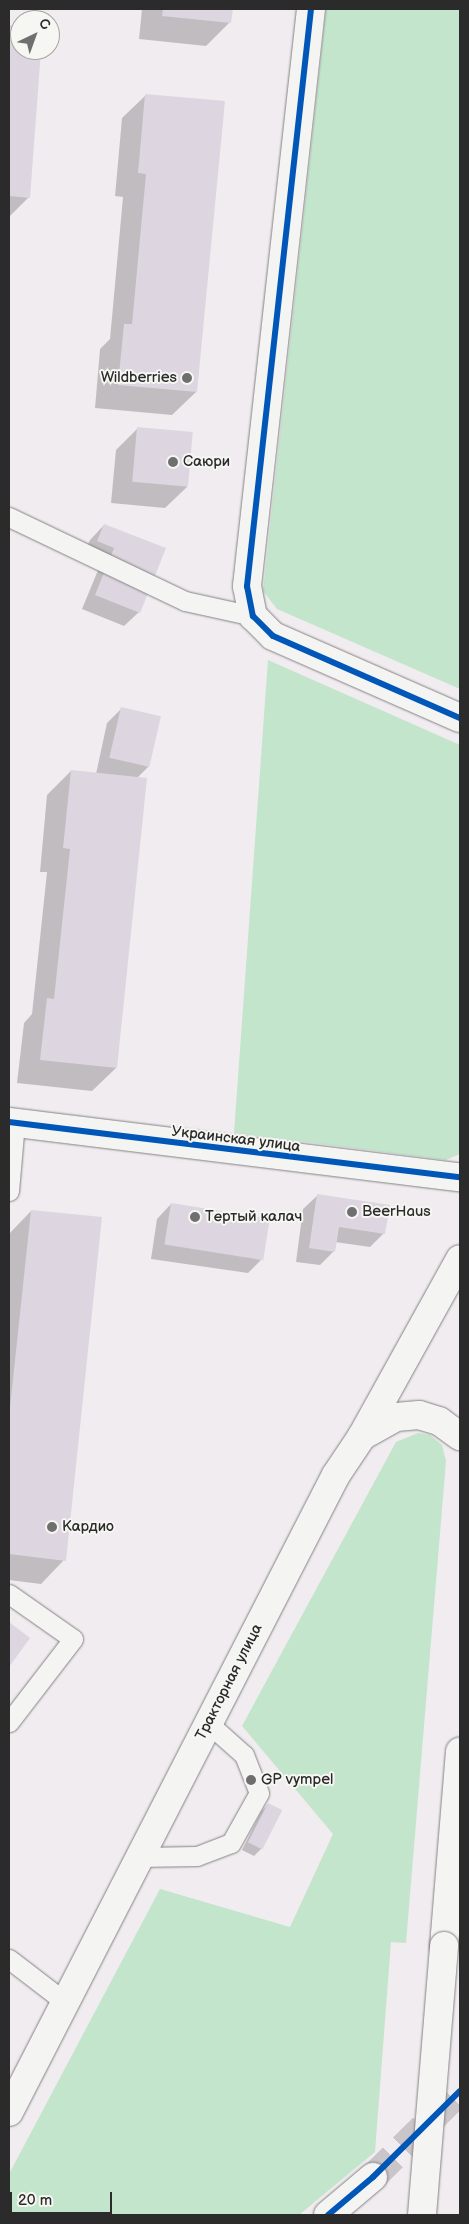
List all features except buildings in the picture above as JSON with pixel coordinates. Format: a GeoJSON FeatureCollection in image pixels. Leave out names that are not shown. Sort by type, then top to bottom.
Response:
{"type":"FeatureCollection","features":[{"type":"Feature","properties":{"kind":"main road"},"geometry":{"type":"LineString","coordinates":[[311,9],[247,586],[253,616],[273,636],[460,718]]}},
{"type":"Feature","properties":{"kind":"main road","name":"Украинская улица"},"geometry":{"type":"LineString","coordinates":[[12,1122],[460,1177]]}},
{"type":"Feature","properties":{"kind":"main road","name":"Тракторная улица"},"geometry":{"type":"LineString","coordinates":[[9,2112],[336,1475],[362,1436],[460,1259]]}},
{"type":"Feature","properties":{"kind":"main road"},"geometry":{"type":"LineString","coordinates":[[362,1436],[396,1417],[419,1415],[440,1421],[460,1436]]}},
{"type":"Feature","properties":{"kind":"main road"},"geometry":{"type":"LineString","coordinates":[[422,2215],[460,1752]]}},
{"type":"Feature","properties":{"kind":"main road"},"geometry":{"type":"LineString","coordinates":[[328,2215],[373,2177]]}},
{"type":"Feature","properties":{"kind":"lane"},"geometry":{"type":"LineString","coordinates":[[9,517],[185,601],[253,616]]}},
{"type":"Feature","properties":{"kind":"lane"},"geometry":{"type":"LineString","coordinates":[[9,1191],[12,1122]]}},
{"type":"Feature","properties":{"kind":"lane"},"geometry":{"type":"LineString","coordinates":[[9,1594],[72,1639],[9,1722]]}},
{"type":"Feature","properties":{"kind":"lane"},"geometry":{"type":"LineString","coordinates":[[140,1857],[197,1856],[231,1843],[259,1793],[244,1755],[208,1724]]}},
{"type":"Feature","properties":{"kind":"lane"},"geometry":{"type":"LineString","coordinates":[[9,1959],[65,2002]]}},
{"type":"Feature","properties":{"kind":"green space"},"geometry":{"type":"Polygon","coordinates":[[[326,9],[460,9],[460,689],[277,609],[263,591],[326,9]]]}},
{"type":"Feature","properties":{"kind":"green space"},"geometry":{"type":"Polygon","coordinates":[[[268,660],[460,745],[460,1154],[446,1160],[234,1133],[268,660]]]}},
{"type":"Feature","properties":{"kind":"green space"},"geometry":{"type":"Polygon","coordinates":[[[418,1433],[430,1435],[442,1445],[446,1461],[406,1943],[391,1942],[375,2152],[299,2215],[9,2215],[9,2174],[160,1889],[290,1927],[333,1834],[242,1726],[396,1442],[418,1433]]]}},
{"type":"Feature","properties":{"kind":"tunnel"},"geometry":{"type":"LineString","coordinates":[[373,2177],[460,2091]]}},
{"type":"Feature","properties":{"kind":"cycle path"},"geometry":{"type":"LineString","coordinates":[[311,9],[247,586],[253,616],[273,636],[460,718]]}},
{"type":"Feature","properties":{"kind":"cycle path"},"geometry":{"type":"LineString","coordinates":[[9,1122],[460,1177]]}},
{"type":"Feature","properties":{"kind":"cycle path"},"geometry":{"type":"LineString","coordinates":[[328,2215],[373,2177],[460,2091]]}},
{"type":"Feature","properties":{"kind":"place","name":"Wildberries"},"geometry":{"type":"Point","coordinates":[187,378]}},
{"type":"Feature","properties":{"kind":"place","name":"Саюри"},"geometry":{"type":"Point","coordinates":[173,462]}},
{"type":"Feature","properties":{"kind":"place","name":"BeerHaus"},"geometry":{"type":"Point","coordinates":[352,1212]}},
{"type":"Feature","properties":{"kind":"place","name":"Тертый калач"},"geometry":{"type":"Point","coordinates":[195,1217]}},
{"type":"Feature","properties":{"kind":"place","name":"Кардио"},"geometry":{"type":"Point","coordinates":[52,1527]}},
{"type":"Feature","properties":{"kind":"place","name":"GP vympel"},"geometry":{"type":"Point","coordinates":[251,1780]}}]}
